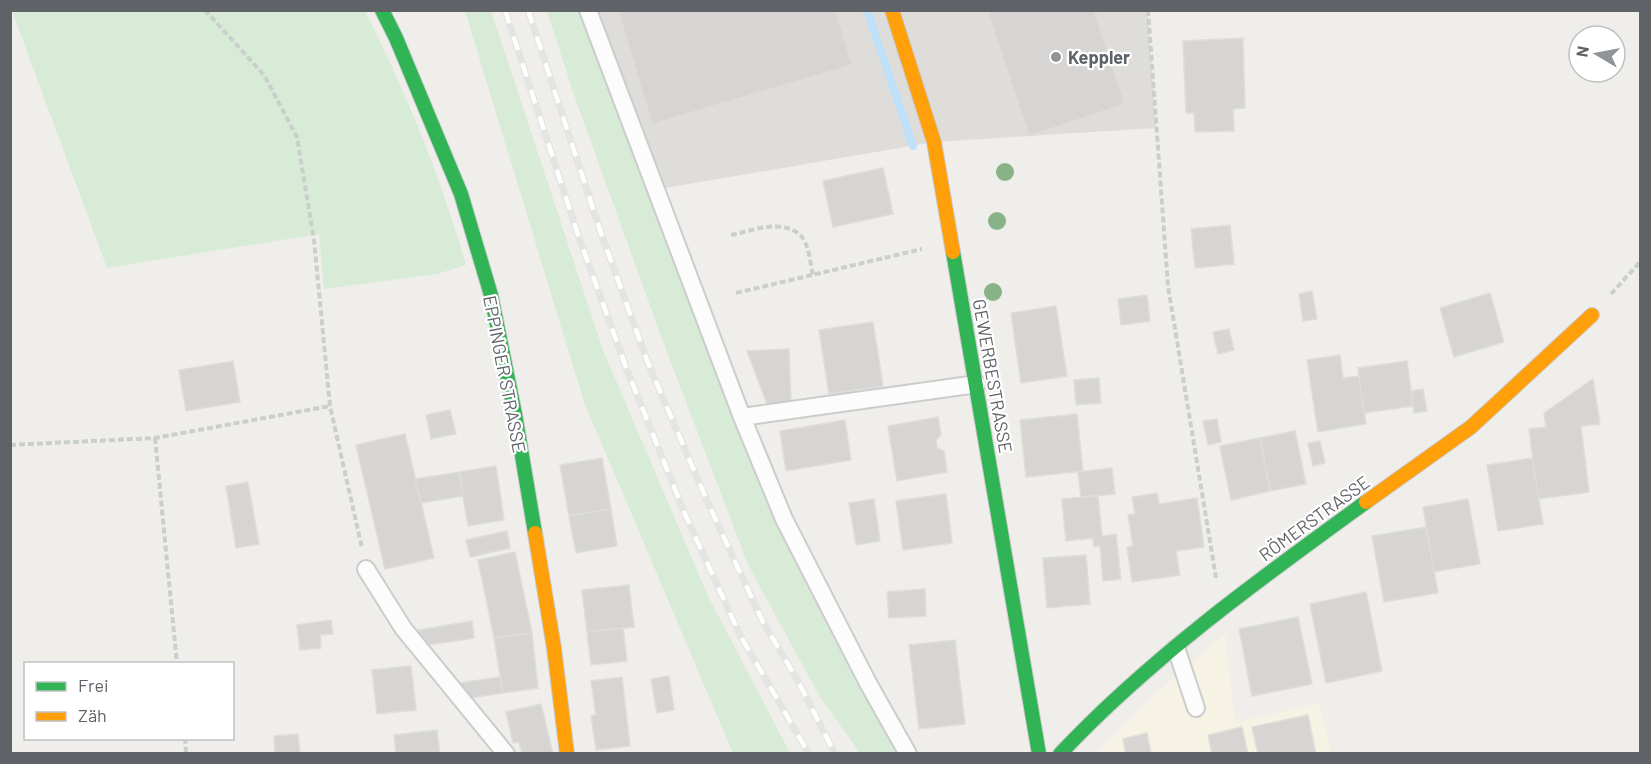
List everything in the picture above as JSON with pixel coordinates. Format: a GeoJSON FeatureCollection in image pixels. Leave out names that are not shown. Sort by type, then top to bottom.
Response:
{"type":"FeatureCollection","features":[{"type":"Feature","properties":{"kind":"street","name":"EPPINGER STRASSE"},"geometry":{"type":"LineString","coordinates":[[382,10],[396,38],[461,194],[491,295],[515,414],[554,648],[567,753]]}},
{"type":"Feature","properties":{"kind":"street","name":"GEWERBESTRASSE"},"geometry":{"type":"LineString","coordinates":[[891,10],[934,142],[1039,753]]}},
{"type":"Feature","properties":{"kind":"street","name":"RÖMERSTRASSE"},"geometry":{"type":"LineString","coordinates":[[1060,753],[1094,718],[1141,676],[1281,563],[1471,427],[1592,315]]}},
{"type":"Feature","properties":{"kind":"lane"},"geometry":{"type":"LineString","coordinates":[[588,10],[742,417],[784,519],[868,683],[908,753]]}},
{"type":"Feature","properties":{"kind":"lane"},"geometry":{"type":"LineString","coordinates":[[742,417],[977,384]]}},
{"type":"Feature","properties":{"kind":"lane"},"geometry":{"type":"LineString","coordinates":[[366,569],[403,628],[506,753]]}},
{"type":"Feature","properties":{"kind":"lane"},"geometry":{"type":"LineString","coordinates":[[1176,648],[1196,708]]}},
{"type":"Feature","properties":{"kind":"path"},"geometry":{"type":"LineString","coordinates":[[205,10],[264,75],[297,137],[314,240],[330,406],[366,569]]}},
{"type":"Feature","properties":{"kind":"path"},"geometry":{"type":"LineString","coordinates":[[1148,10],[1168,286],[1221,611]]}},
{"type":"Feature","properties":{"kind":"path"},"geometry":{"type":"LineString","coordinates":[[730,235],[769,226],[785,227],[800,235],[807,250],[813,275]]}},
{"type":"Feature","properties":{"kind":"path"},"geometry":{"type":"LineString","coordinates":[[736,293],[952,242]]}},
{"type":"Feature","properties":{"kind":"path"},"geometry":{"type":"LineString","coordinates":[[1592,315],[1641,262]]}},
{"type":"Feature","properties":{"kind":"path"},"geometry":{"type":"LineString","coordinates":[[10,445],[154,438],[330,406]]}},
{"type":"Feature","properties":{"kind":"path"},"geometry":{"type":"LineString","coordinates":[[154,438],[177,662]]}},
{"type":"Feature","properties":{"kind":"shaded area"},"geometry":{"type":"Polygon","coordinates":[[[594,11],[1148,11],[1156,128],[934,142],[659,189],[594,11]]]}},
{"type":"Feature","properties":{"kind":"shaded area"},"geometry":{"type":"Polygon","coordinates":[[[1225,634],[1235,723],[1319,703],[1331,753],[1096,754],[1159,691],[1225,634]]]}},
{"type":"Feature","properties":{"kind":"green space"},"geometry":{"type":"Polygon","coordinates":[[[12,11],[365,11],[422,136],[466,265],[437,274],[324,289],[319,234],[107,268],[12,11]]]}},
{"type":"Feature","properties":{"kind":"green space"},"geometry":{"type":"Polygon","coordinates":[[[465,11],[491,11],[603,350],[708,596],[790,753],[733,753],[584,402],[465,11]]]}},
{"type":"Feature","properties":{"kind":"green space"},"geometry":{"type":"Polygon","coordinates":[[[547,11],[594,11],[737,420],[913,753],[860,753],[820,697],[749,567],[662,339],[574,95],[547,11]]]}},
{"type":"Feature","properties":{"kind":"building"},"geometry":{"type":"Polygon","coordinates":[[[618,10],[836,10],[852,65],[652,124],[618,10]]]}},
{"type":"Feature","properties":{"kind":"building","name":"Keppler"},"geometry":{"type":"Polygon","coordinates":[[[987,10],[1094,10],[1125,104],[1029,136],[987,10]]]}},
{"type":"Feature","properties":{"kind":"building"},"geometry":{"type":"Polygon","coordinates":[[[1243,38],[1245,108],[1233,109],[1234,131],[1195,132],[1194,113],[1186,113],[1183,41],[1243,38]]]}},
{"type":"Feature","properties":{"kind":"building"},"geometry":{"type":"Polygon","coordinates":[[[883,168],[893,214],[833,227],[823,181],[883,168]]]}},
{"type":"Feature","properties":{"kind":"building"},"geometry":{"type":"Polygon","coordinates":[[[1230,225],[1234,264],[1195,268],[1191,229],[1230,225]]]}},
{"type":"Feature","properties":{"kind":"building"},"geometry":{"type":"Polygon","coordinates":[[[1312,291],[1317,319],[1303,321],[1299,294],[1312,291]]]}},
{"type":"Feature","properties":{"kind":"building"},"geometry":{"type":"Polygon","coordinates":[[[1490,293],[1504,342],[1454,357],[1440,308],[1490,293]]]}},
{"type":"Feature","properties":{"kind":"building"},"geometry":{"type":"Polygon","coordinates":[[[1147,295],[1150,321],[1121,325],[1118,299],[1147,295]]]}},
{"type":"Feature","properties":{"kind":"building"},"geometry":{"type":"Polygon","coordinates":[[[1056,306],[1067,376],[1021,383],[1011,313],[1056,306]]]}},
{"type":"Feature","properties":{"kind":"building"},"geometry":{"type":"Polygon","coordinates":[[[873,322],[883,386],[829,394],[819,330],[873,322]]]}},
{"type":"Feature","properties":{"kind":"building"},"geometry":{"type":"Polygon","coordinates":[[[1229,329],[1234,350],[1218,354],[1213,332],[1229,329]]]}},
{"type":"Feature","properties":{"kind":"building"},"geometry":{"type":"Polygon","coordinates":[[[789,349],[791,403],[767,404],[747,351],[789,349]]]}},
{"type":"Feature","properties":{"kind":"building"},"geometry":{"type":"Polygon","coordinates":[[[1340,355],[1343,378],[1359,376],[1366,424],[1318,432],[1307,360],[1340,355]]]}},
{"type":"Feature","properties":{"kind":"building"},"geometry":{"type":"Polygon","coordinates":[[[233,361],[240,402],[186,411],[179,370],[233,361]]]}},
{"type":"Feature","properties":{"kind":"building"},"geometry":{"type":"Polygon","coordinates":[[[1407,361],[1413,406],[1364,413],[1358,368],[1407,361]]]}},
{"type":"Feature","properties":{"kind":"building"},"geometry":{"type":"Polygon","coordinates":[[[1099,378],[1101,403],[1076,405],[1074,380],[1099,378]]]}},
{"type":"Feature","properties":{"kind":"building"},"geometry":{"type":"Polygon","coordinates":[[[1593,379],[1600,424],[1581,426],[1589,492],[1538,499],[1529,429],[1546,427],[1544,413],[1593,379]]]}},
{"type":"Feature","properties":{"kind":"building"},"geometry":{"type":"Polygon","coordinates":[[[1423,389],[1427,411],[1414,413],[1411,391],[1423,389]]]}},
{"type":"Feature","properties":{"kind":"building"},"geometry":{"type":"Polygon","coordinates":[[[450,410],[456,434],[431,439],[426,415],[450,410]]]}},
{"type":"Feature","properties":{"kind":"building"},"geometry":{"type":"Polygon","coordinates":[[[1077,414],[1083,471],[1026,477],[1020,420],[1077,414]]]}},
{"type":"Feature","properties":{"kind":"building"},"geometry":{"type":"Polygon","coordinates":[[[938,417],[941,435],[936,440],[937,448],[944,451],[947,472],[897,481],[888,426],[938,417]]]}},
{"type":"Feature","properties":{"kind":"building"},"geometry":{"type":"Polygon","coordinates":[[[1217,419],[1221,442],[1208,445],[1203,421],[1217,419]]]}},
{"type":"Feature","properties":{"kind":"building"},"geometry":{"type":"Polygon","coordinates":[[[845,420],[851,460],[786,471],[780,431],[845,420]]]}},
{"type":"Feature","properties":{"kind":"building"},"geometry":{"type":"Polygon","coordinates":[[[1295,431],[1306,484],[1270,491],[1260,438],[1295,431]]]}},
{"type":"Feature","properties":{"kind":"building"},"geometry":{"type":"Polygon","coordinates":[[[405,434],[434,558],[385,569],[356,445],[405,434]]]}},
{"type":"Feature","properties":{"kind":"building"},"geometry":{"type":"Polygon","coordinates":[[[1260,438],[1270,491],[1231,500],[1220,446],[1260,438]]]}},
{"type":"Feature","properties":{"kind":"building"},"geometry":{"type":"Polygon","coordinates":[[[1320,441],[1325,463],[1313,466],[1308,443],[1320,441]]]}},
{"type":"Feature","properties":{"kind":"building"},"geometry":{"type":"Polygon","coordinates":[[[602,458],[611,509],[569,516],[560,465],[602,458]]]}},
{"type":"Feature","properties":{"kind":"building"},"geometry":{"type":"Polygon","coordinates":[[[1532,458],[1543,524],[1498,531],[1487,465],[1532,458]]]}},
{"type":"Feature","properties":{"kind":"building"},"geometry":{"type":"Polygon","coordinates":[[[496,466],[504,520],[468,526],[459,472],[496,466]]]}},
{"type":"Feature","properties":{"kind":"building"},"geometry":{"type":"Polygon","coordinates":[[[1112,468],[1115,494],[1081,497],[1078,472],[1112,468]]]}},
{"type":"Feature","properties":{"kind":"building"},"geometry":{"type":"Polygon","coordinates":[[[459,472],[463,496],[421,503],[415,479],[459,472]]]}},
{"type":"Feature","properties":{"kind":"building"},"geometry":{"type":"Polygon","coordinates":[[[248,482],[259,544],[236,548],[226,486],[248,482]]]}},
{"type":"Feature","properties":{"kind":"building"},"geometry":{"type":"Polygon","coordinates":[[[1157,493],[1159,504],[1197,498],[1204,547],[1176,551],[1180,575],[1132,582],[1127,547],[1133,546],[1128,515],[1135,514],[1132,497],[1157,493]]]}},
{"type":"Feature","properties":{"kind":"building"},"geometry":{"type":"Polygon","coordinates":[[[946,494],[952,543],[903,550],[896,501],[946,494]]]}},
{"type":"Feature","properties":{"kind":"building"},"geometry":{"type":"Polygon","coordinates":[[[1098,496],[1102,536],[1116,534],[1121,579],[1103,581],[1100,546],[1094,547],[1093,538],[1066,541],[1062,499],[1098,496]]]}},
{"type":"Feature","properties":{"kind":"building"},"geometry":{"type":"Polygon","coordinates":[[[874,499],[880,541],[856,545],[849,503],[874,499]]]}},
{"type":"Feature","properties":{"kind":"building"},"geometry":{"type":"Polygon","coordinates":[[[1468,499],[1480,564],[1434,572],[1423,507],[1468,499]]]}},
{"type":"Feature","properties":{"kind":"building"},"geometry":{"type":"Polygon","coordinates":[[[611,509],[617,546],[576,553],[569,516],[611,509]]]}},
{"type":"Feature","properties":{"kind":"building"},"geometry":{"type":"Polygon","coordinates":[[[1426,527],[1438,593],[1384,602],[1372,536],[1426,527]]]}},
{"type":"Feature","properties":{"kind":"building"},"geometry":{"type":"Polygon","coordinates":[[[507,531],[510,548],[470,557],[466,540],[507,531]]]}},
{"type":"Feature","properties":{"kind":"building"},"geometry":{"type":"Polygon","coordinates":[[[515,552],[532,633],[494,638],[478,560],[515,552]]]}},
{"type":"Feature","properties":{"kind":"building"},"geometry":{"type":"Polygon","coordinates":[[[1086,555],[1090,604],[1047,608],[1043,558],[1086,555]]]}},
{"type":"Feature","properties":{"kind":"building"},"geometry":{"type":"Polygon","coordinates":[[[629,585],[634,627],[587,632],[582,590],[629,585]]]}},
{"type":"Feature","properties":{"kind":"building"},"geometry":{"type":"Polygon","coordinates":[[[925,589],[926,616],[889,618],[887,592],[925,589]]]}},
{"type":"Feature","properties":{"kind":"building"},"geometry":{"type":"Polygon","coordinates":[[[1366,592],[1382,671],[1326,683],[1310,604],[1366,592]]]}},
{"type":"Feature","properties":{"kind":"building"},"geometry":{"type":"Polygon","coordinates":[[[1298,617],[1312,684],[1252,696],[1239,629],[1298,617]]]}},
{"type":"Feature","properties":{"kind":"building"},"geometry":{"type":"Polygon","coordinates":[[[331,620],[333,634],[320,635],[321,648],[300,650],[297,625],[331,620]]]}},
{"type":"Feature","properties":{"kind":"building"},"geometry":{"type":"Polygon","coordinates":[[[472,621],[474,638],[428,645],[418,630],[472,621]]]}},
{"type":"Feature","properties":{"kind":"building"},"geometry":{"type":"Polygon","coordinates":[[[623,628],[627,661],[591,665],[587,632],[623,628]]]}},
{"type":"Feature","properties":{"kind":"building"},"geometry":{"type":"Polygon","coordinates":[[[532,633],[538,688],[503,693],[494,638],[532,633]]]}},
{"type":"Feature","properties":{"kind":"building"},"geometry":{"type":"Polygon","coordinates":[[[955,640],[965,724],[919,729],[909,645],[955,640]]]}},
{"type":"Feature","properties":{"kind":"building"},"geometry":{"type":"Polygon","coordinates":[[[411,666],[416,710],[377,714],[372,670],[411,666]]]}},
{"type":"Feature","properties":{"kind":"building"},"geometry":{"type":"Polygon","coordinates":[[[669,676],[674,710],[657,713],[651,679],[669,676]]]}},
{"type":"Feature","properties":{"kind":"building"},"geometry":{"type":"Polygon","coordinates":[[[500,677],[503,693],[471,698],[459,683],[500,677]]]}},
{"type":"Feature","properties":{"kind":"building"},"geometry":{"type":"Polygon","coordinates":[[[622,677],[630,746],[596,750],[591,716],[596,715],[591,681],[622,677]]]}},
{"type":"Feature","properties":{"kind":"building"},"geometry":{"type":"Polygon","coordinates":[[[541,704],[553,754],[522,754],[519,742],[513,743],[506,712],[541,704]]]}},
{"type":"Feature","properties":{"kind":"building"},"geometry":{"type":"Polygon","coordinates":[[[1308,715],[1316,754],[1258,754],[1252,727],[1308,715]]]}},
{"type":"Feature","properties":{"kind":"building"},"geometry":{"type":"Polygon","coordinates":[[[1242,727],[1248,754],[1212,754],[1208,735],[1242,727]]]}},
{"type":"Feature","properties":{"kind":"building"},"geometry":{"type":"Polygon","coordinates":[[[437,730],[440,754],[396,754],[394,735],[437,730]]]}},
{"type":"Feature","properties":{"kind":"building"},"geometry":{"type":"Polygon","coordinates":[[[1147,733],[1151,754],[1126,754],[1123,739],[1147,733]]]}},
{"type":"Feature","properties":{"kind":"building"},"geometry":{"type":"Polygon","coordinates":[[[298,734],[300,754],[275,754],[274,736],[298,734]]]}},
{"type":"Feature","properties":{"kind":"waterway"},"geometry":{"type":"LineString","coordinates":[[867,10],[913,146]]}},
{"type":"Feature","properties":{"kind":"railway"},"geometry":{"type":"LineString","coordinates":[[505,10],[577,232],[627,370],[685,514],[740,635],[809,754]]}},
{"type":"Feature","properties":{"kind":"railway"},"geometry":{"type":"LineString","coordinates":[[528,10],[601,233],[648,363],[708,503],[763,622],[798,681],[835,754]]}},
{"type":"Feature","properties":{"kind":"traffic: fast"},"geometry":{"type":"LineString","coordinates":[[382,10],[396,38],[461,194],[491,295],[515,414],[535,533]]}},
{"type":"Feature","properties":{"kind":"traffic: fast"},"geometry":{"type":"LineString","coordinates":[[953,252],[1039,754]]}},
{"type":"Feature","properties":{"kind":"traffic: fast"},"geometry":{"type":"LineString","coordinates":[[1060,754],[1094,719],[1168,653],[1286,560],[1366,502]]}},
{"type":"Feature","properties":{"kind":"traffic: slow"},"geometry":{"type":"LineString","coordinates":[[892,10],[934,142],[953,252]]}},
{"type":"Feature","properties":{"kind":"traffic: slow"},"geometry":{"type":"LineString","coordinates":[[1366,502],[1471,427],[1592,315]]}},
{"type":"Feature","properties":{"kind":"traffic: slow"},"geometry":{"type":"LineString","coordinates":[[535,533],[554,648],[567,754]]}},
{"type":"Feature","properties":{"kind":"place","name":"Keppler"},"geometry":{"type":"Point","coordinates":[1056,57]}}]}
